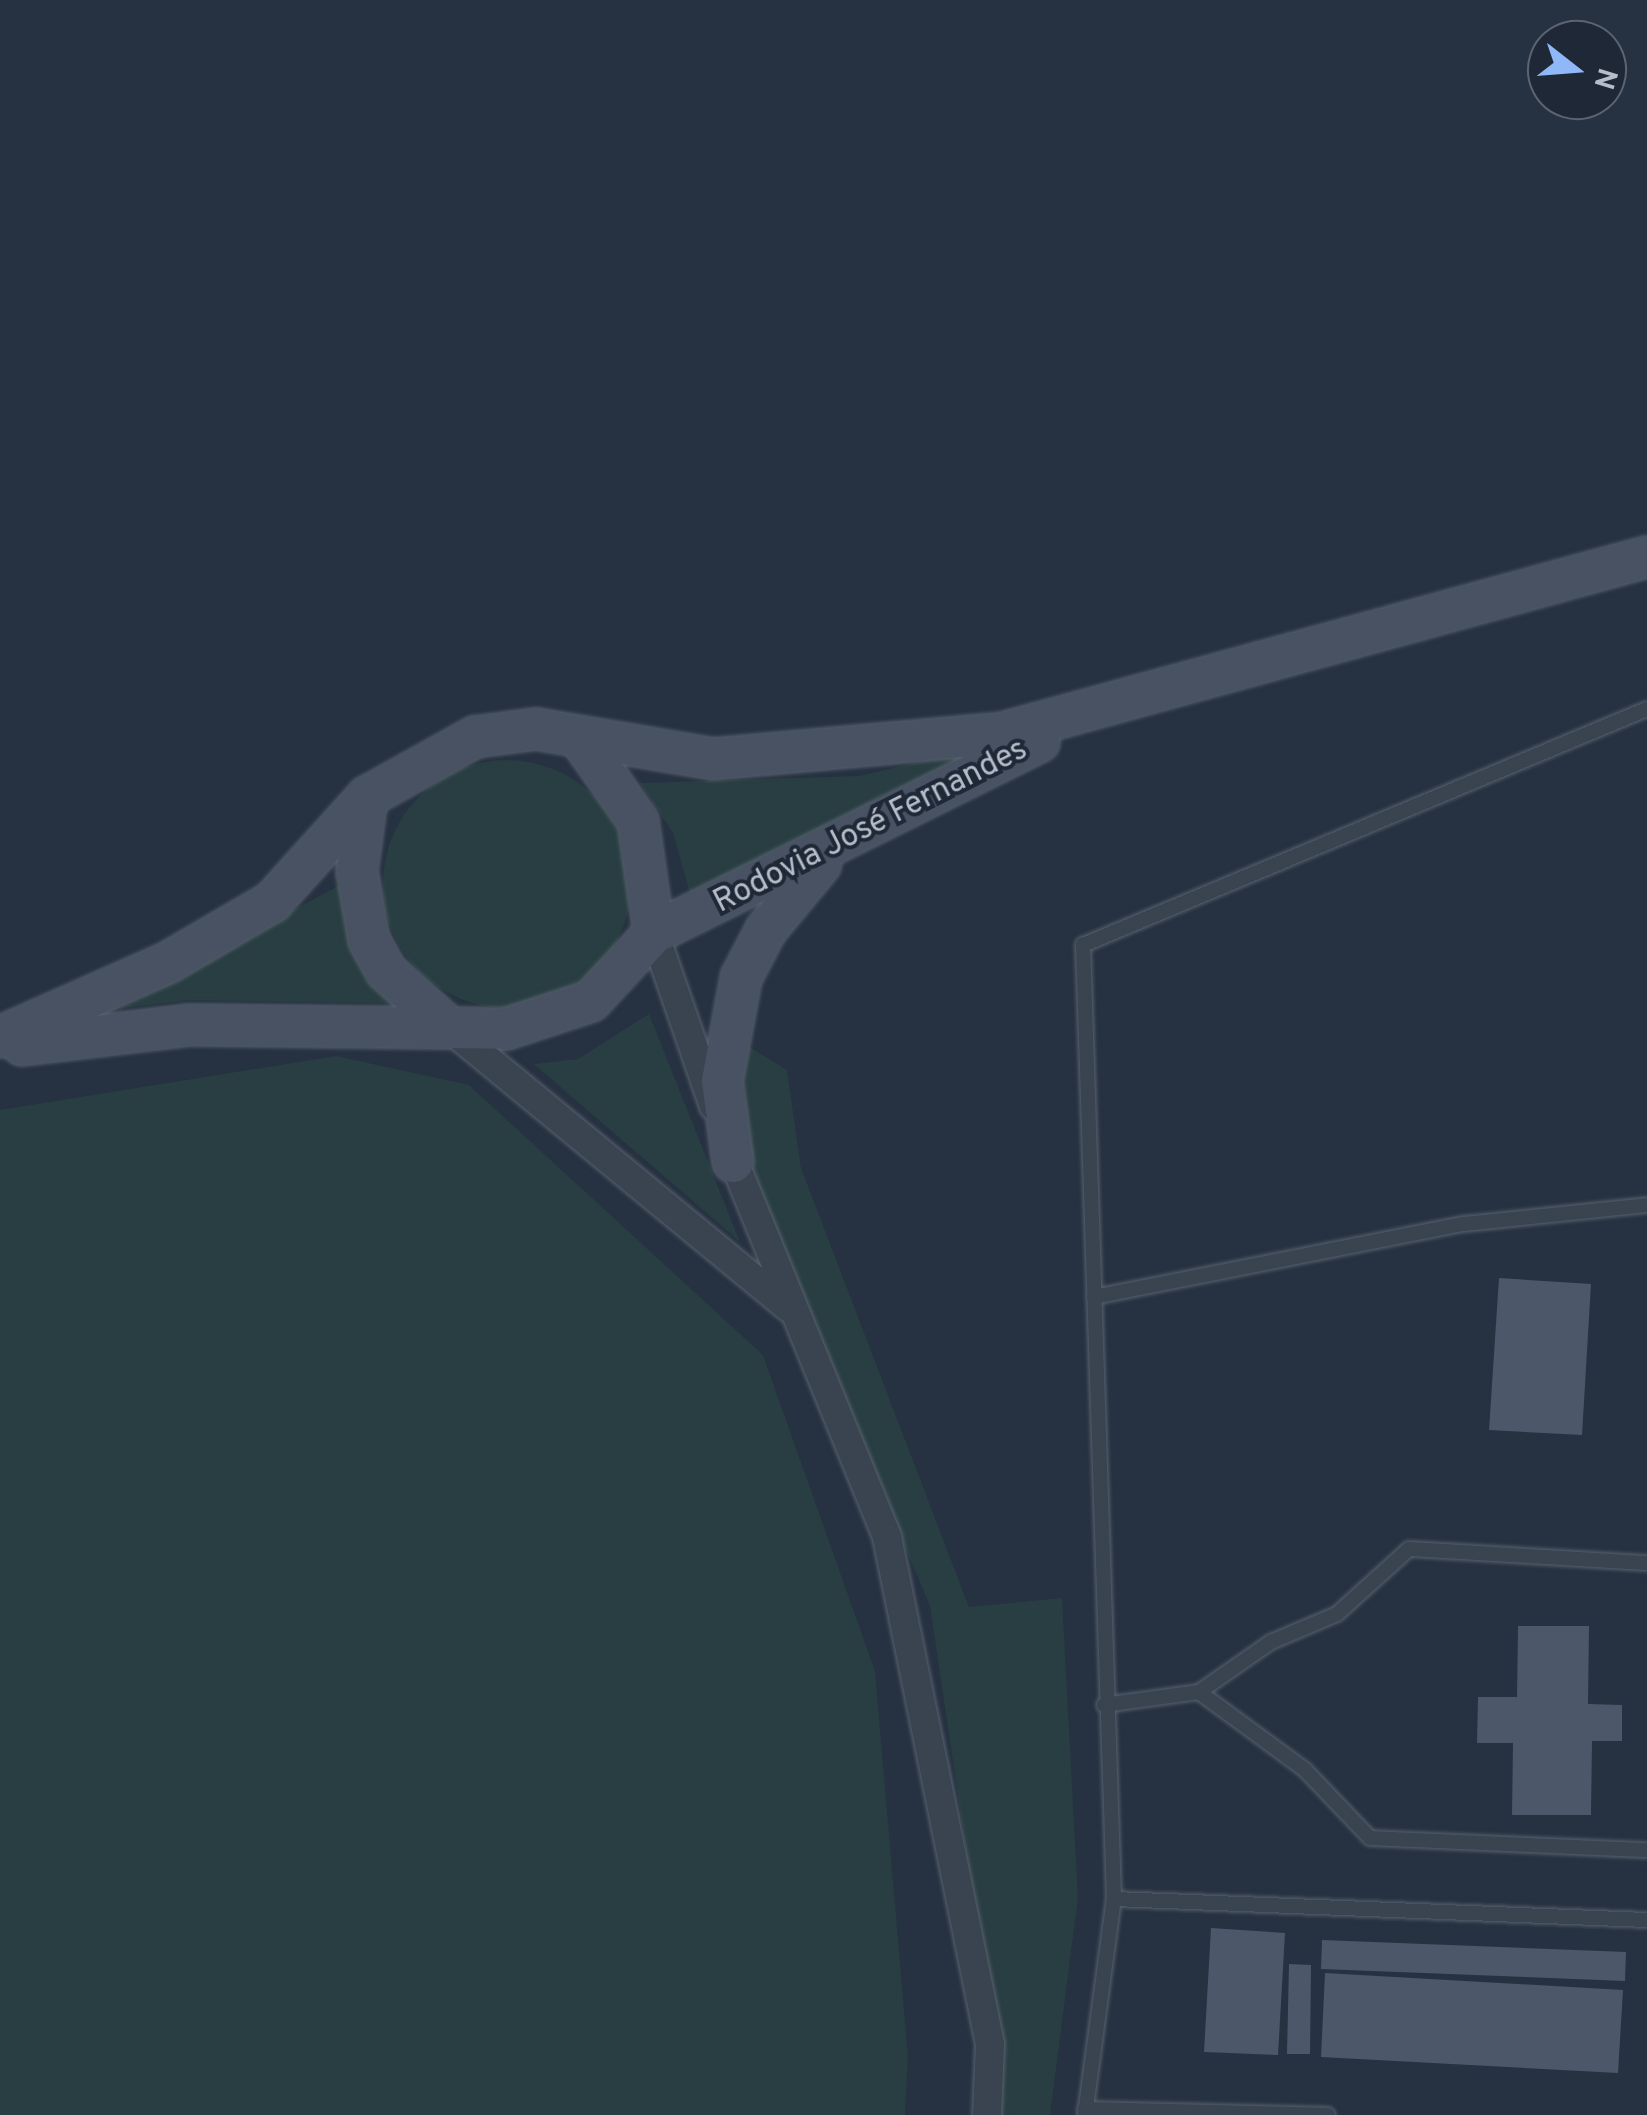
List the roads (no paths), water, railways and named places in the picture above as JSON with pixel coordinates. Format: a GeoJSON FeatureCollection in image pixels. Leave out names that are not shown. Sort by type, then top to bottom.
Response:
{"type":"FeatureCollection","features":[{"type":"Feature","properties":{"kind":"main road","name":"Rodovia José Fernandes"},"geometry":{"type":"LineString","coordinates":[[654,933],[1017,750],[1146,701],[1647,557]]}},
{"type":"Feature","properties":{"kind":"main road","name":"Rodovia José Fernandes"},"geometry":{"type":"LineString","coordinates":[[579,737],[714,759],[859,752],[1146,701]]}},
{"type":"Feature","properties":{"kind":"main road"},"geometry":{"type":"LineString","coordinates":[[0,1037],[170,962],[272,902],[367,797],[474,737],[536,729],[579,737],[638,821],[654,933],[591,1000],[550,1022],[189,1025],[0,1049]]}},
{"type":"Feature","properties":{"kind":"main road"},"geometry":{"type":"LineString","coordinates":[[367,797],[357,871],[368,940],[386,971],[446,1025]]}},
{"type":"Feature","properties":{"kind":"main road"},"geometry":{"type":"LineString","coordinates":[[734,1162],[722,1080],[742,978],[766,930],[842,840]]}},
{"type":"Feature","properties":{"kind":"street"},"geometry":{"type":"LineString","coordinates":[[654,933],[734,1162],[887,1537],[990,2044],[987,2115]]}},
{"type":"Feature","properties":{"kind":"street"},"geometry":{"type":"LineString","coordinates":[[446,1025],[792,1309]]}},
{"type":"Feature","properties":{"kind":"lane"},"geometry":{"type":"LineString","coordinates":[[1328,2115],[1085,2112],[1114,1899],[1104,1705],[1083,945],[1647,709]]}},
{"type":"Feature","properties":{"kind":"lane"},"geometry":{"type":"LineString","coordinates":[[1094,1297],[1464,1224],[1647,1205]]}},
{"type":"Feature","properties":{"kind":"lane"},"geometry":{"type":"LineString","coordinates":[[1104,1705],[1199,1692],[1271,1642],[1337,1614],[1409,1549],[1647,1563]]}},
{"type":"Feature","properties":{"kind":"lane"},"geometry":{"type":"LineString","coordinates":[[1199,1692],[1304,1770],[1370,1838],[1647,1850]]}},
{"type":"Feature","properties":{"kind":"lane"},"geometry":{"type":"LineString","coordinates":[[1114,1899],[1647,1920]]}}]}
